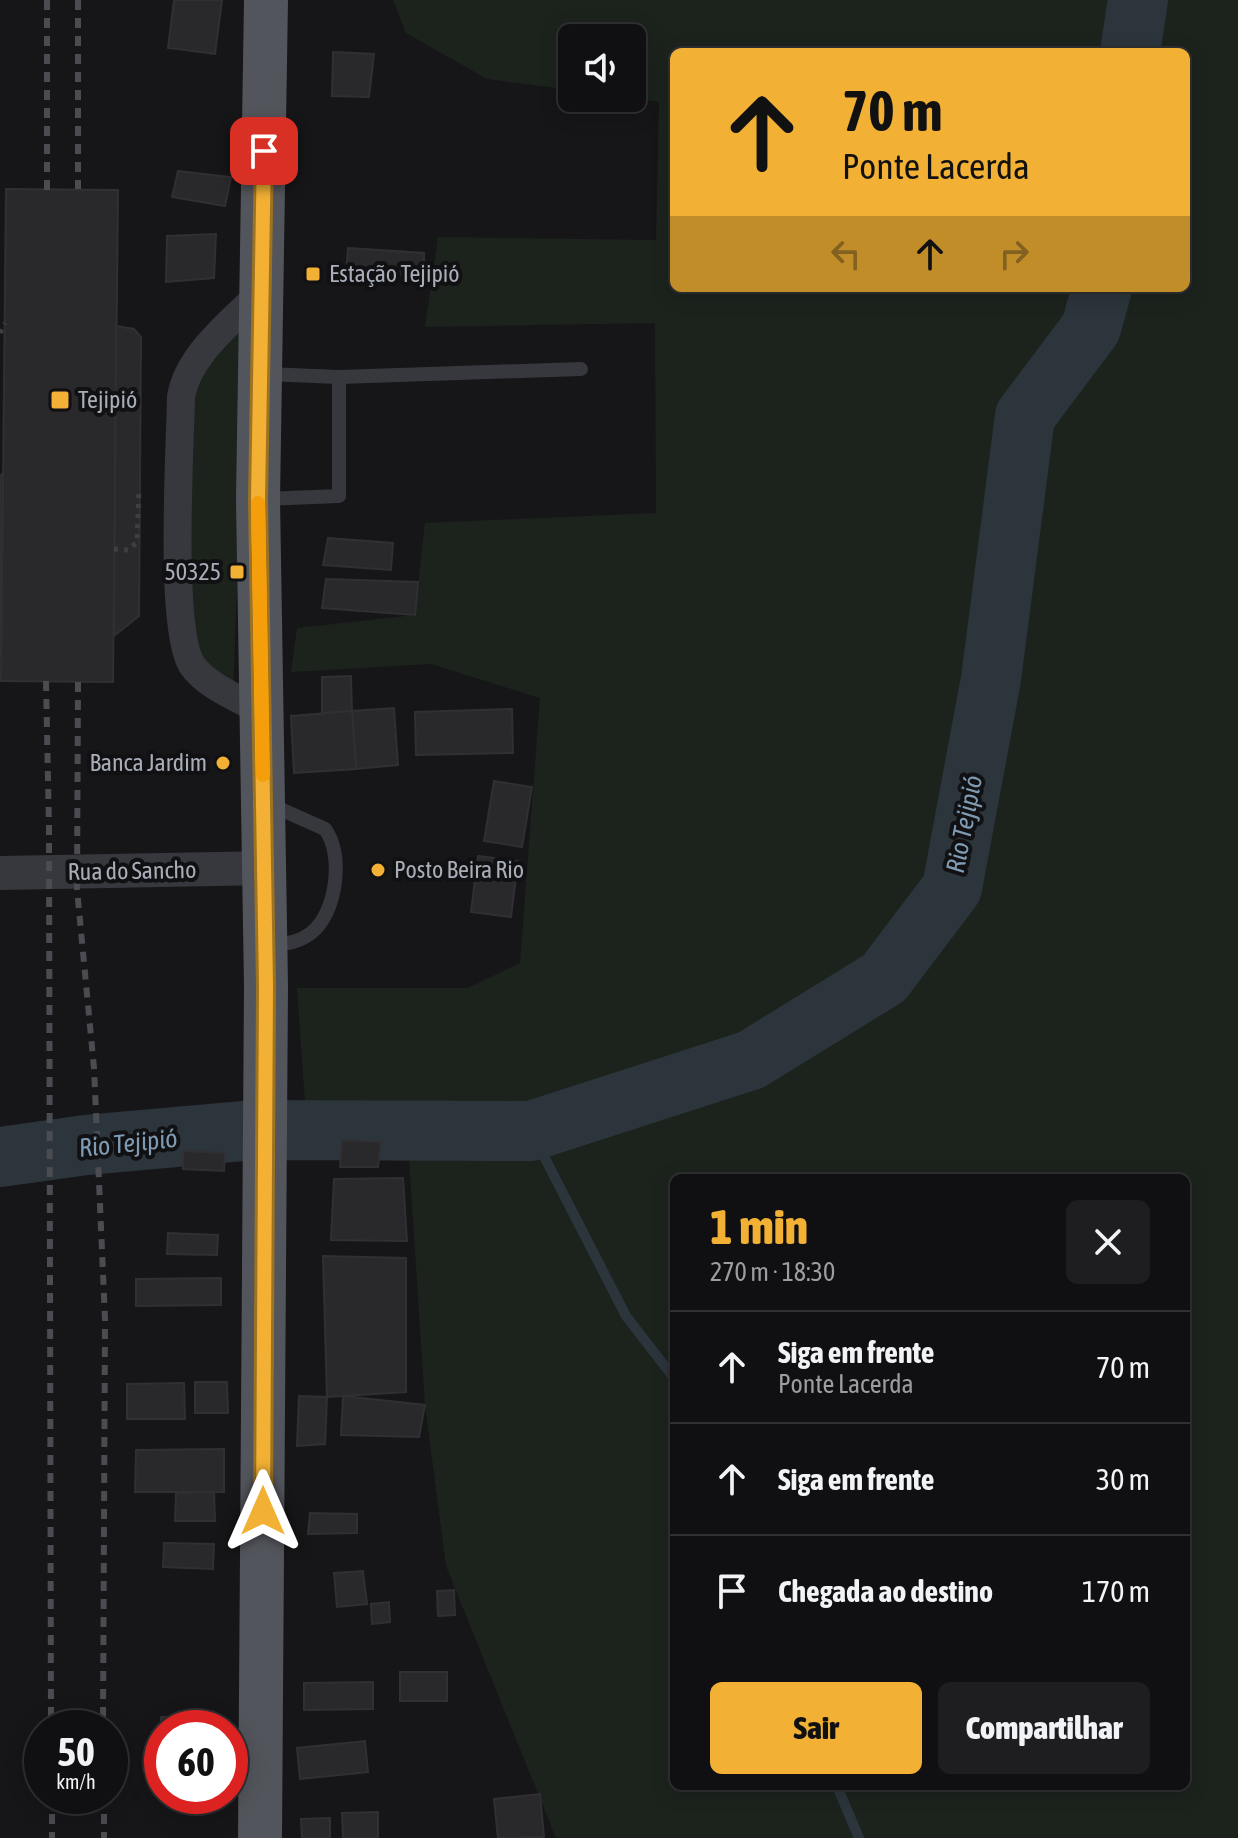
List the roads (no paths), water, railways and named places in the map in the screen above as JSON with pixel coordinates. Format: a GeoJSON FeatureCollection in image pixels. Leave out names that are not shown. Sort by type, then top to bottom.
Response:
{"type":"FeatureCollection","features":[{"type":"Feature","properties":{"kind":"main road"},"geometry":{"type":"LineString","coordinates":[[260,1838],[265,966],[258,499],[266,0]]}},
{"type":"Feature","properties":{"kind":"street"},"geometry":{"type":"LineString","coordinates":[[261,292],[200,356],[184,380],[179,553],[181,632],[193,667],[207,680],[263,712]]}},
{"type":"Feature","properties":{"kind":"street","name":"Rua do Sancho"},"geometry":{"type":"LineString","coordinates":[[0,873],[263,868]]}},
{"type":"Feature","properties":{"kind":"lane"},"geometry":{"type":"LineString","coordinates":[[260,374],[339,377],[581,369]]}},
{"type":"Feature","properties":{"kind":"lane"},"geometry":{"type":"LineString","coordinates":[[258,499],[339,496],[339,377]]}},
{"type":"Feature","properties":{"kind":"lane"},"geometry":{"type":"LineString","coordinates":[[263,802],[325,829],[335,850],[334,878],[324,918],[312,932],[265,966]]}},
{"type":"Feature","properties":{"kind":"waterway","name":"Rio Tejipió"},"geometry":{"type":"LineString","coordinates":[[1131,48],[1138,0]]}},
{"type":"Feature","properties":{"kind":"waterway","name":"Rio Tejipió"},"geometry":{"type":"LineString","coordinates":[[0,1157],[86,1145],[256,1130],[531,1131],[751,1060],[884,978],[952,888],[991,679],[1025,416],[1091,328],[1101,292]]}},
{"type":"Feature","properties":{"kind":"waterway"},"geometry":{"type":"LineString","coordinates":[[531,1131],[626,1316],[670,1373]]}},
{"type":"Feature","properties":{"kind":"waterway"},"geometry":{"type":"LineString","coordinates":[[839,1790],[859,1838]]}},
{"type":"Feature","properties":{"kind":"railway"},"geometry":{"type":"LineString","coordinates":[[47,0],[47,190]]}},
{"type":"Feature","properties":{"kind":"railway"},"geometry":{"type":"LineString","coordinates":[[78,0],[78,189]]}},
{"type":"Feature","properties":{"kind":"railway"},"geometry":{"type":"LineString","coordinates":[[46,681],[51,1710]]}},
{"type":"Feature","properties":{"kind":"railway"},"geometry":{"type":"LineString","coordinates":[[78,682],[77,889],[94,1068],[105,1319],[103,1710]]}},
{"type":"Feature","properties":{"kind":"railway"},"geometry":{"type":"LineString","coordinates":[[52,1814],[52,1838]]}},
{"type":"Feature","properties":{"kind":"railway"},"geometry":{"type":"LineString","coordinates":[[104,1814],[104,1838]]}},
{"type":"Feature","properties":{"kind":"place","name":"Estação Tejipió"},"geometry":{"type":"Point","coordinates":[313,274]}},
{"type":"Feature","properties":{"kind":"place","name":"Tejipió"},"geometry":{"type":"Point","coordinates":[60,400]}},
{"type":"Feature","properties":{"kind":"place","name":"50325"},"geometry":{"type":"Point","coordinates":[237,572]}},
{"type":"Feature","properties":{"kind":"place","name":"Banca Jardim"},"geometry":{"type":"Point","coordinates":[223,763]}},
{"type":"Feature","properties":{"kind":"place","name":"Posto Beira Rio"},"geometry":{"type":"Point","coordinates":[378,870]}}]}
